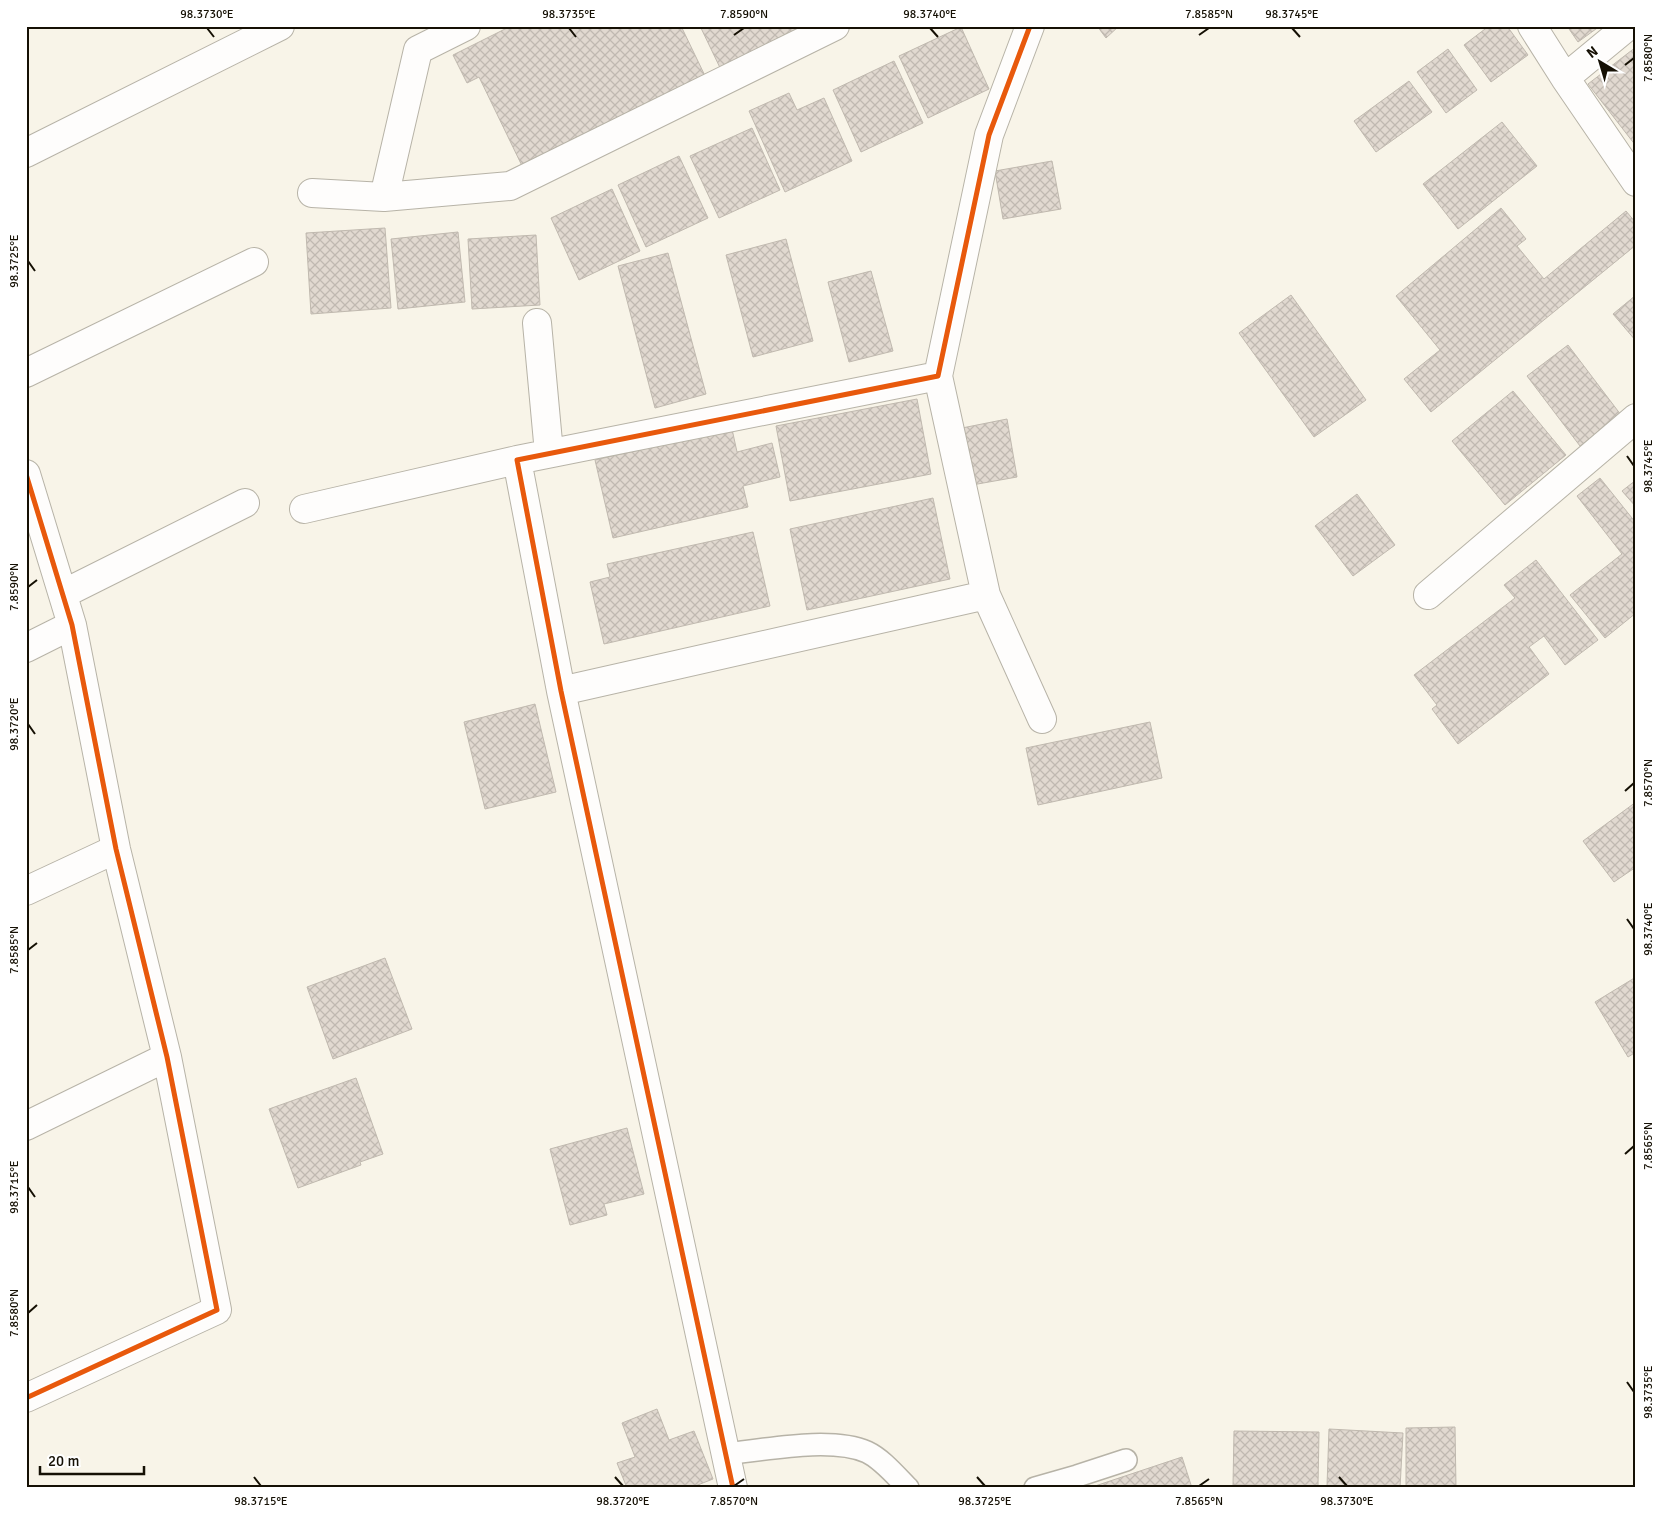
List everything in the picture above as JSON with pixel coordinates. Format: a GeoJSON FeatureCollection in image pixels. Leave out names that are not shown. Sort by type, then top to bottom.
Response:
{"type":"FeatureCollection","features":[{"type":"Feature","properties":{"kind":"street"},"geometry":{"type":"LineString","coordinates":[[26,153],[280,26]]}},
{"type":"Feature","properties":{"kind":"street"},"geometry":{"type":"LineString","coordinates":[[384,197],[418,50],[466,26]]}},
{"type":"Feature","properties":{"kind":"street"},"geometry":{"type":"LineString","coordinates":[[312,193],[384,197],[510,186],[835,26]]}},
{"type":"Feature","properties":{"kind":"street"},"geometry":{"type":"LineString","coordinates":[[1532,26],[1636,182]]}},
{"type":"Feature","properties":{"kind":"street"},"geometry":{"type":"LineString","coordinates":[[1565,78],[1628,26]]}},
{"type":"Feature","properties":{"kind":"street"},"geometry":{"type":"LineString","coordinates":[[1024,29],[989,135],[938,376],[986,595],[1042,719]]}},
{"type":"Feature","properties":{"kind":"street"},"geometry":{"type":"LineString","coordinates":[[26,373],[254,262]]}},
{"type":"Feature","properties":{"kind":"street"},"geometry":{"type":"LineString","coordinates":[[537,324],[550,453]]}},
{"type":"Feature","properties":{"kind":"street"},"geometry":{"type":"LineString","coordinates":[[304,509],[550,453],[938,376]]}},
{"type":"Feature","properties":{"kind":"street"},"geometry":{"type":"LineString","coordinates":[[1428,595],[1636,418]]}},
{"type":"Feature","properties":{"kind":"street"},"geometry":{"type":"LineString","coordinates":[[517,460],[561,691],[733,1488]]}},
{"type":"Feature","properties":{"kind":"street"},"geometry":{"type":"LineString","coordinates":[[26,474],[72,625],[116,849],[167,1057],[216,1310],[26,1398]]}},
{"type":"Feature","properties":{"kind":"street"},"geometry":{"type":"LineString","coordinates":[[63,594],[245,503]]}},
{"type":"Feature","properties":{"kind":"street"},"geometry":{"type":"LineString","coordinates":[[561,691],[986,595]]}},
{"type":"Feature","properties":{"kind":"street"},"geometry":{"type":"LineString","coordinates":[[26,648],[72,625]]}},
{"type":"Feature","properties":{"kind":"street"},"geometry":{"type":"LineString","coordinates":[[26,891],[116,849]]}},
{"type":"Feature","properties":{"kind":"street"},"geometry":{"type":"LineString","coordinates":[[26,1126],[167,1057]]}},
{"type":"Feature","properties":{"kind":"lane"},"geometry":{"type":"LineString","coordinates":[[725,1454],[820,1444],[852,1448],[868,1452],[908,1488]]}},
{"type":"Feature","properties":{"kind":"lane"},"geometry":{"type":"LineString","coordinates":[[1035,1488],[1126,1460]]}},
{"type":"Feature","properties":{"kind":"building"},"geometry":{"type":"Polygon","coordinates":[[[511,26],[681,26],[708,82],[525,172],[479,77],[467,83],[453,55],[511,26]]]}},
{"type":"Feature","properties":{"kind":"building"},"geometry":{"type":"Polygon","coordinates":[[[700,26],[822,26],[723,74],[700,26]]]}},
{"type":"Feature","properties":{"kind":"building"},"geometry":{"type":"Polygon","coordinates":[[[1097,26],[1119,26],[1106,38],[1097,26]]]}},
{"type":"Feature","properties":{"kind":"building"},"geometry":{"type":"Polygon","coordinates":[[[1489,26],[1507,26],[1528,55],[1491,82],[1464,45],[1489,26]]]}},
{"type":"Feature","properties":{"kind":"building"},"geometry":{"type":"Polygon","coordinates":[[[1567,26],[1600,26],[1578,42],[1567,26]]]}},
{"type":"Feature","properties":{"kind":"building"},"geometry":{"type":"Polygon","coordinates":[[[961,27],[989,89],[928,118],[899,56],[961,27]]]}},
{"type":"Feature","properties":{"kind":"building"},"geometry":{"type":"Polygon","coordinates":[[[1636,47],[1636,146],[1588,84],[1636,47]]]}},
{"type":"Feature","properties":{"kind":"building"},"geometry":{"type":"Polygon","coordinates":[[[1448,49],[1477,90],[1446,113],[1417,72],[1448,49]]]}},
{"type":"Feature","properties":{"kind":"building"},"geometry":{"type":"Polygon","coordinates":[[[894,61],[923,123],[861,152],[833,90],[894,61]]]}},
{"type":"Feature","properties":{"kind":"building"},"geometry":{"type":"Polygon","coordinates":[[[1409,81],[1432,112],[1376,152],[1354,121],[1409,81]]]}},
{"type":"Feature","properties":{"kind":"building"},"geometry":{"type":"Polygon","coordinates":[[[789,93],[797,110],[824,98],[852,161],[785,192],[749,111],[789,93]]]}},
{"type":"Feature","properties":{"kind":"building"},"geometry":{"type":"Polygon","coordinates":[[[1502,122],[1537,166],[1458,229],[1423,184],[1502,122]]]}},
{"type":"Feature","properties":{"kind":"building"},"geometry":{"type":"Polygon","coordinates":[[[752,128],[780,190],[719,218],[690,156],[752,128]]]}},
{"type":"Feature","properties":{"kind":"building"},"geometry":{"type":"Polygon","coordinates":[[[679,156],[708,218],[646,247],[618,185],[679,156]]]}},
{"type":"Feature","properties":{"kind":"building"},"geometry":{"type":"Polygon","coordinates":[[[1052,161],[1061,209],[1003,219],[995,171],[1052,161]]]}},
{"type":"Feature","properties":{"kind":"building"},"geometry":{"type":"Polygon","coordinates":[[[612,189],[640,251],[579,280],[551,218],[612,189]]]}},
{"type":"Feature","properties":{"kind":"building"},"geometry":{"type":"Polygon","coordinates":[[[1501,208],[1526,239],[1517,246],[1544,279],[1626,211],[1636,223],[1636,245],[1431,412],[1404,379],[1440,350],[1396,296],[1501,208]]]}},
{"type":"Feature","properties":{"kind":"building"},"geometry":{"type":"Polygon","coordinates":[[[385,228],[391,308],[311,314],[306,233],[385,228]]]}},
{"type":"Feature","properties":{"kind":"building"},"geometry":{"type":"Polygon","coordinates":[[[458,232],[465,302],[398,309],[391,239],[458,232]]]}},
{"type":"Feature","properties":{"kind":"building"},"geometry":{"type":"Polygon","coordinates":[[[536,235],[540,305],[472,309],[468,239],[536,235]]]}},
{"type":"Feature","properties":{"kind":"building"},"geometry":{"type":"Polygon","coordinates":[[[786,239],[813,341],[753,357],[726,255],[786,239]]]}},
{"type":"Feature","properties":{"kind":"building"},"geometry":{"type":"Polygon","coordinates":[[[668,253],[706,394],[655,408],[618,266],[668,253]]]}},
{"type":"Feature","properties":{"kind":"building"},"geometry":{"type":"Polygon","coordinates":[[[871,271],[893,351],[849,362],[828,282],[871,271]]]}},
{"type":"Feature","properties":{"kind":"building"},"geometry":{"type":"Polygon","coordinates":[[[1291,295],[1366,400],[1314,437],[1239,333],[1291,295]]]}},
{"type":"Feature","properties":{"kind":"building"},"geometry":{"type":"Polygon","coordinates":[[[1636,295],[1636,341],[1613,314],[1636,295]]]}},
{"type":"Feature","properties":{"kind":"building"},"geometry":{"type":"Polygon","coordinates":[[[1568,345],[1621,415],[1580,446],[1527,376],[1568,345]]]}},
{"type":"Feature","properties":{"kind":"building"},"geometry":{"type":"Polygon","coordinates":[[[1513,391],[1566,455],[1505,505],[1452,441],[1513,391]]]}},
{"type":"Feature","properties":{"kind":"building"},"geometry":{"type":"Polygon","coordinates":[[[917,399],[931,474],[790,501],[776,426],[917,399]]]}},
{"type":"Feature","properties":{"kind":"building"},"geometry":{"type":"Polygon","coordinates":[[[1007,419],[1017,477],[972,485],[962,428],[1007,419]]]}},
{"type":"Feature","properties":{"kind":"building"},"geometry":{"type":"Polygon","coordinates":[[[732,429],[737,452],[772,443],[780,477],[743,486],[748,507],[613,538],[595,460],[732,429]]]}},
{"type":"Feature","properties":{"kind":"building"},"geometry":{"type":"Polygon","coordinates":[[[1600,478],[1636,523],[1636,613],[1605,638],[1570,595],[1622,554],[1577,496],[1600,478]]]}},
{"type":"Feature","properties":{"kind":"building"},"geometry":{"type":"Polygon","coordinates":[[[1636,480],[1636,507],[1622,491],[1636,480]]]}},
{"type":"Feature","properties":{"kind":"building"},"geometry":{"type":"Polygon","coordinates":[[[1357,494],[1395,545],[1353,576],[1315,526],[1357,494]]]}},
{"type":"Feature","properties":{"kind":"building"},"geometry":{"type":"Polygon","coordinates":[[[933,498],[950,579],[807,610],[790,529],[933,498]]]}},
{"type":"Feature","properties":{"kind":"building"},"geometry":{"type":"Polygon","coordinates":[[[753,532],[770,606],[604,644],[590,582],[610,577],[607,564],[753,532]]]}},
{"type":"Feature","properties":{"kind":"building"},"geometry":{"type":"Polygon","coordinates":[[[1536,560],[1598,640],[1565,665],[1544,636],[1529,647],[1549,674],[1458,744],[1432,709],[1437,705],[1414,675],[1515,598],[1504,585],[1536,560]]]}},
{"type":"Feature","properties":{"kind":"building"},"geometry":{"type":"Polygon","coordinates":[[[535,704],[556,792],[485,809],[464,722],[535,704]]]}},
{"type":"Feature","properties":{"kind":"building"},"geometry":{"type":"Polygon","coordinates":[[[1150,722],[1162,778],[1038,805],[1026,748],[1150,722]]]}},
{"type":"Feature","properties":{"kind":"building"},"geometry":{"type":"Polygon","coordinates":[[[1636,802],[1636,867],[1614,882],[1583,841],[1636,802]]]}},
{"type":"Feature","properties":{"kind":"building"},"geometry":{"type":"Polygon","coordinates":[[[385,958],[412,1029],[333,1059],[307,987],[385,958]]]}},
{"type":"Feature","properties":{"kind":"building"},"geometry":{"type":"Polygon","coordinates":[[[1636,977],[1636,1052],[1628,1057],[1595,1002],[1636,977]]]}},
{"type":"Feature","properties":{"kind":"building"},"geometry":{"type":"Polygon","coordinates":[[[356,1078],[383,1154],[360,1162],[361,1165],[298,1188],[269,1109],[356,1078]]]}},
{"type":"Feature","properties":{"kind":"building"},"geometry":{"type":"Polygon","coordinates":[[[627,1128],[644,1194],[604,1204],[607,1215],[570,1225],[550,1149],[627,1128]]]}},
{"type":"Feature","properties":{"kind":"building"},"geometry":{"type":"Polygon","coordinates":[[[657,1409],[669,1440],[694,1431],[713,1479],[690,1488],[627,1488],[617,1463],[635,1457],[622,1423],[657,1409]]]}},
{"type":"Feature","properties":{"kind":"building"},"geometry":{"type":"Polygon","coordinates":[[[1455,1427],[1456,1488],[1406,1488],[1406,1428],[1455,1427]]]}},
{"type":"Feature","properties":{"kind":"building"},"geometry":{"type":"Polygon","coordinates":[[[1329,1429],[1403,1433],[1400,1488],[1327,1486],[1329,1429]]]}},
{"type":"Feature","properties":{"kind":"building"},"geometry":{"type":"Polygon","coordinates":[[[1234,1431],[1319,1432],[1318,1486],[1233,1485],[1234,1431]]]}},
{"type":"Feature","properties":{"kind":"building"},"geometry":{"type":"Polygon","coordinates":[[[1182,1457],[1192,1488],[1089,1488],[1182,1457]]]}},
{"type":"Feature","properties":{"kind":"cycle path"},"geometry":{"type":"LineString","coordinates":[[733,1488],[561,691],[517,460],[938,376],[989,135],[1030,26]]}},
{"type":"Feature","properties":{"kind":"cycle path"},"geometry":{"type":"LineString","coordinates":[[26,474],[72,625],[116,849],[167,1057],[217,1310],[26,1398]]}}]}
